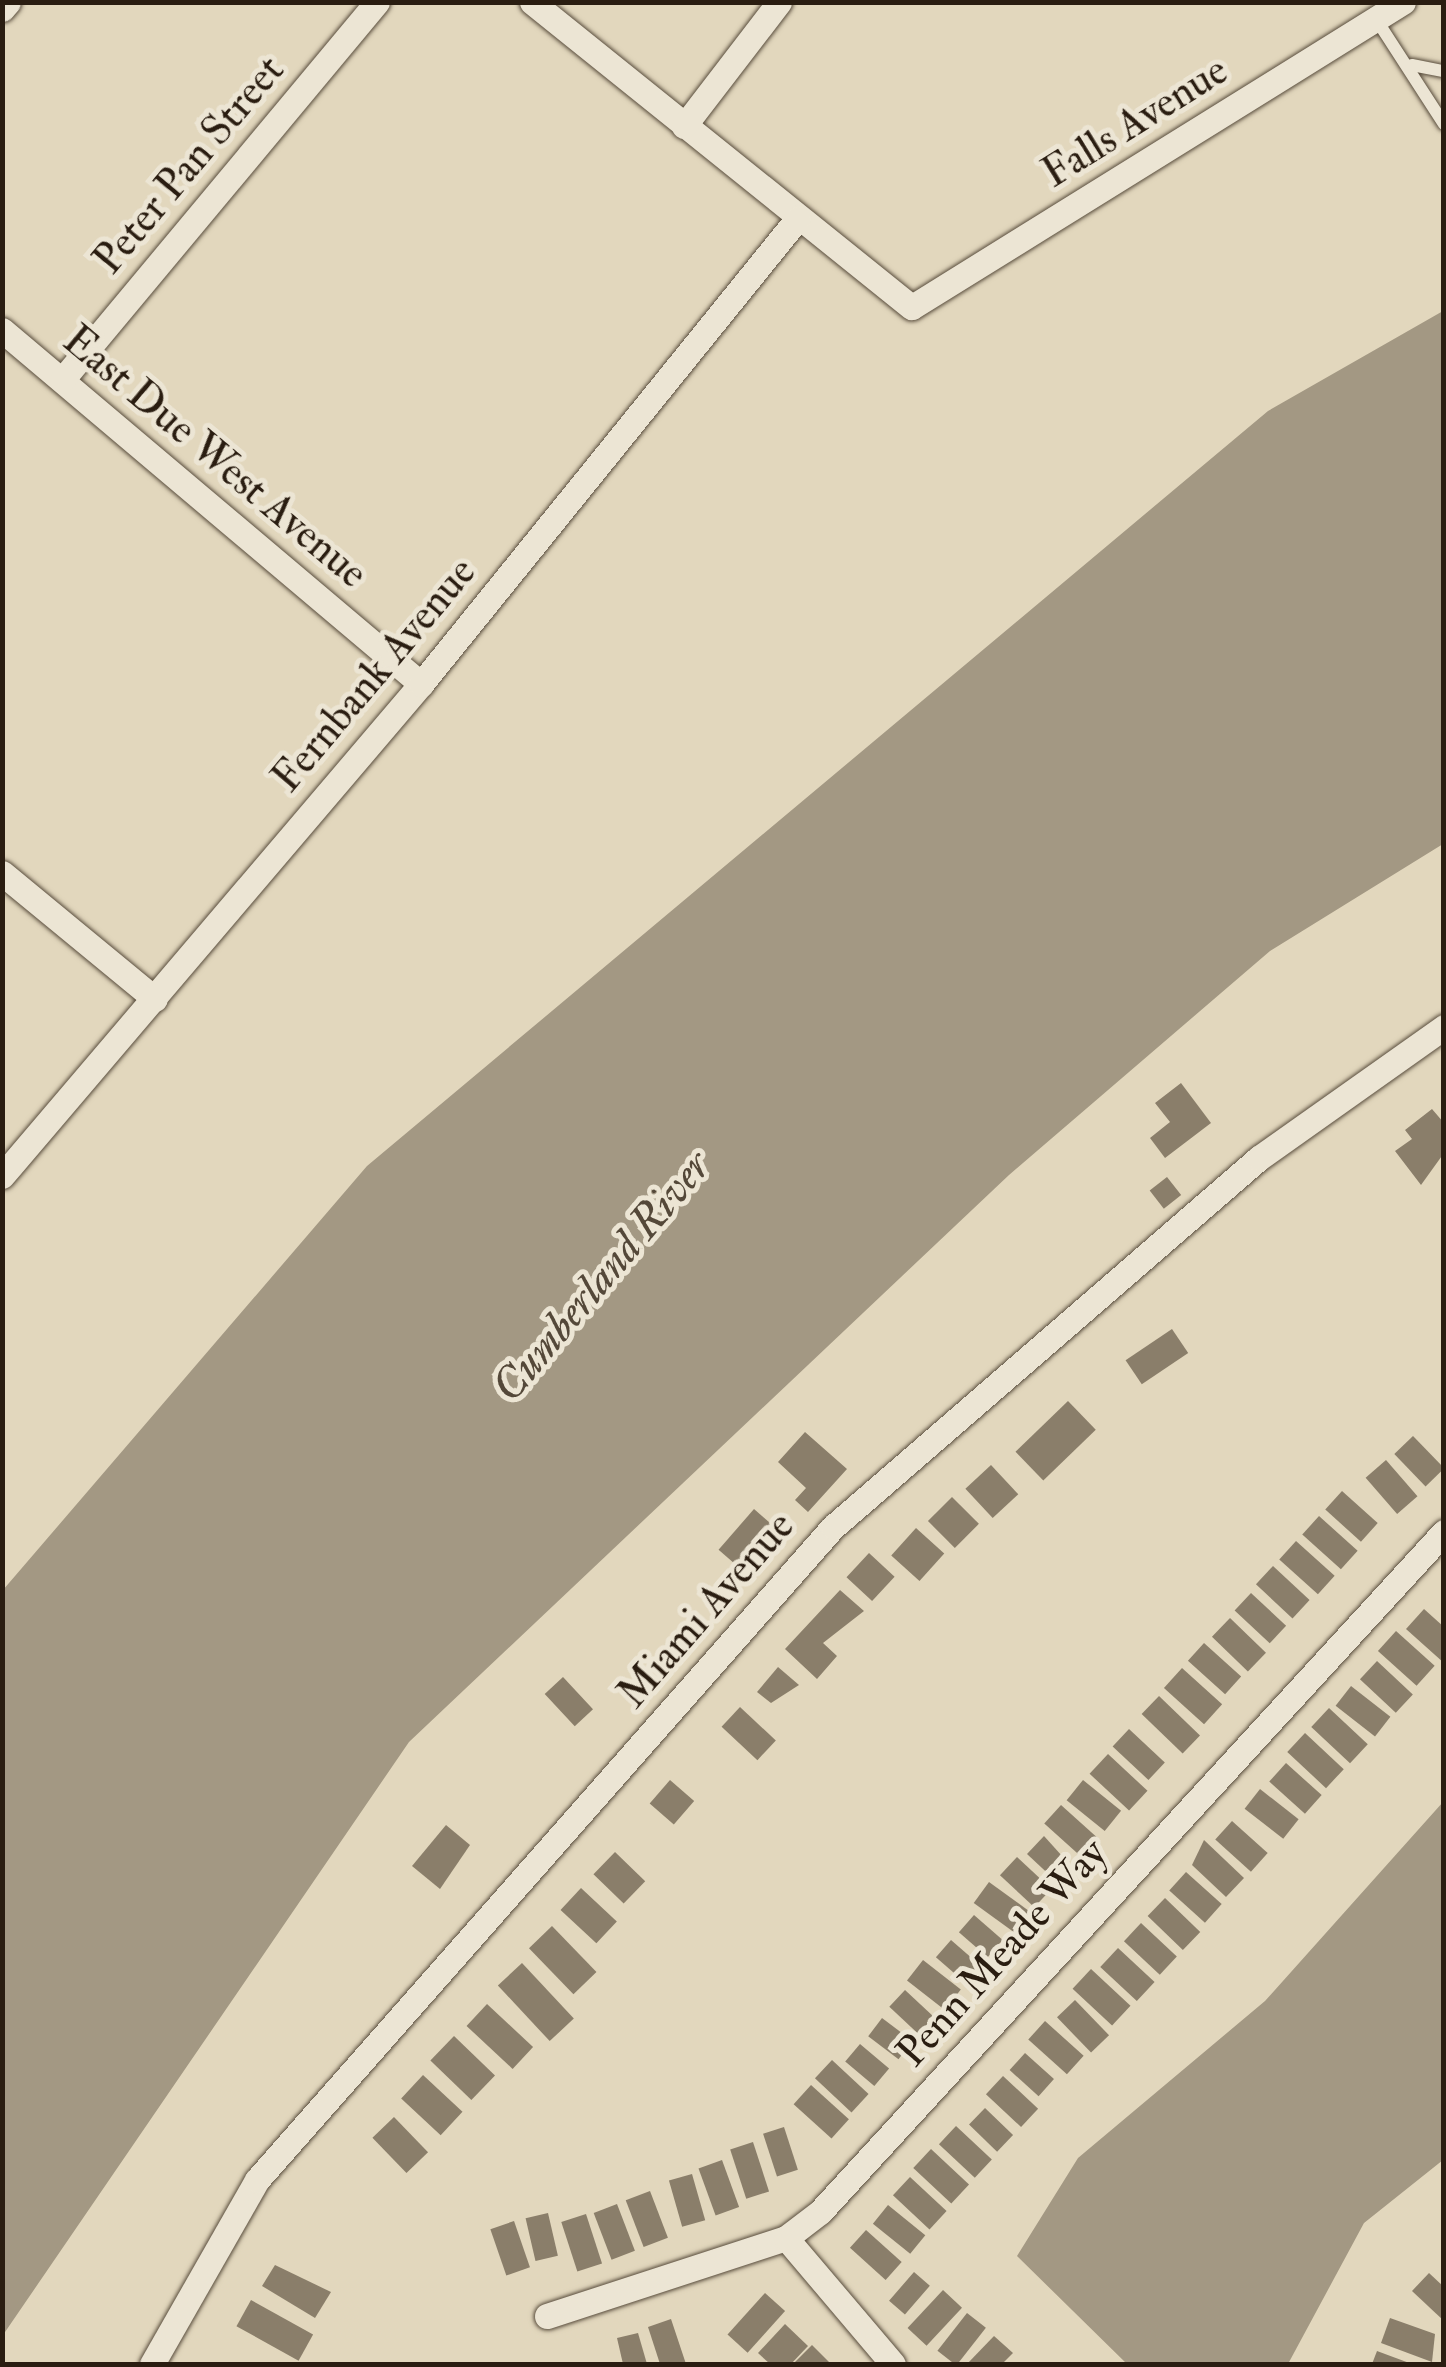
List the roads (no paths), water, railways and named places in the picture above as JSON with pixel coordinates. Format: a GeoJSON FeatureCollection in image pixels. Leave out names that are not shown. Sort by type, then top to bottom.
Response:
{"type":"FeatureCollection","features":[{"type":"Feature","properties":{"kind":"street"},"geometry":{"type":"LineString","coordinates":[[2,9],[8,2]]}},
{"type":"Feature","properties":{"kind":"street","name":"Peter Pan Street"},"geometry":{"type":"LineString","coordinates":[[62,380],[376,2]]}},
{"type":"Feature","properties":{"kind":"street"},"geometry":{"type":"LineString","coordinates":[[532,2],[798,218]]}},
{"type":"Feature","properties":{"kind":"street"},"geometry":{"type":"LineString","coordinates":[[684,126],[779,2]]}},
{"type":"Feature","properties":{"kind":"street","name":"Falls Avenue"},"geometry":{"type":"LineString","coordinates":[[798,218],[908,304],[1403,2]]}},
{"type":"Feature","properties":{"kind":"street","name":"Fernbank Avenue"},"geometry":{"type":"LineString","coordinates":[[2,1176],[421,684],[798,218]]}},
{"type":"Feature","properties":{"kind":"street","name":"East Due West Avenue"},"geometry":{"type":"LineString","coordinates":[[2,330],[421,684]]}},
{"type":"Feature","properties":{"kind":"street"},"geometry":{"type":"LineString","coordinates":[[2,873],[154,999]]}},
{"type":"Feature","properties":{"kind":"street","name":"Miami Avenue"},"geometry":{"type":"LineString","coordinates":[[152,2364],[258,2180],[833,1527],[1259,1158],[1444,1026]]}},
{"type":"Feature","properties":{"kind":"street","name":"Penn Meade Way"},"geometry":{"type":"LineString","coordinates":[[547,2316],[786,2238],[1444,1532]]}},
{"type":"Feature","properties":{"kind":"street"},"geometry":{"type":"LineString","coordinates":[[786,2238],[893,2364]]}},
{"type":"Feature","properties":{"kind":"lane"},"geometry":{"type":"LineString","coordinates":[[1376,20],[1412,66],[1444,124]]}},
{"type":"Feature","properties":{"kind":"lane"},"geometry":{"type":"LineString","coordinates":[[1412,66],[1444,71]]}},
{"type":"Feature","properties":{"kind":"water","name":"Cumberland River"},"geometry":{"type":"Polygon","coordinates":[[[1443,311],[1443,844],[1270,951],[1009,1175],[409,1742],[3,2335],[3,1590],[367,1166],[1268,411],[1443,311]]]}},
{"type":"Feature","properties":{"kind":"water"},"geometry":{"type":"Polygon","coordinates":[[[1443,1802],[1443,2160],[1364,2223],[1288,2364],[1127,2364],[1017,2256],[1078,2158],[1265,2001],[1443,1802]]]}}]}
